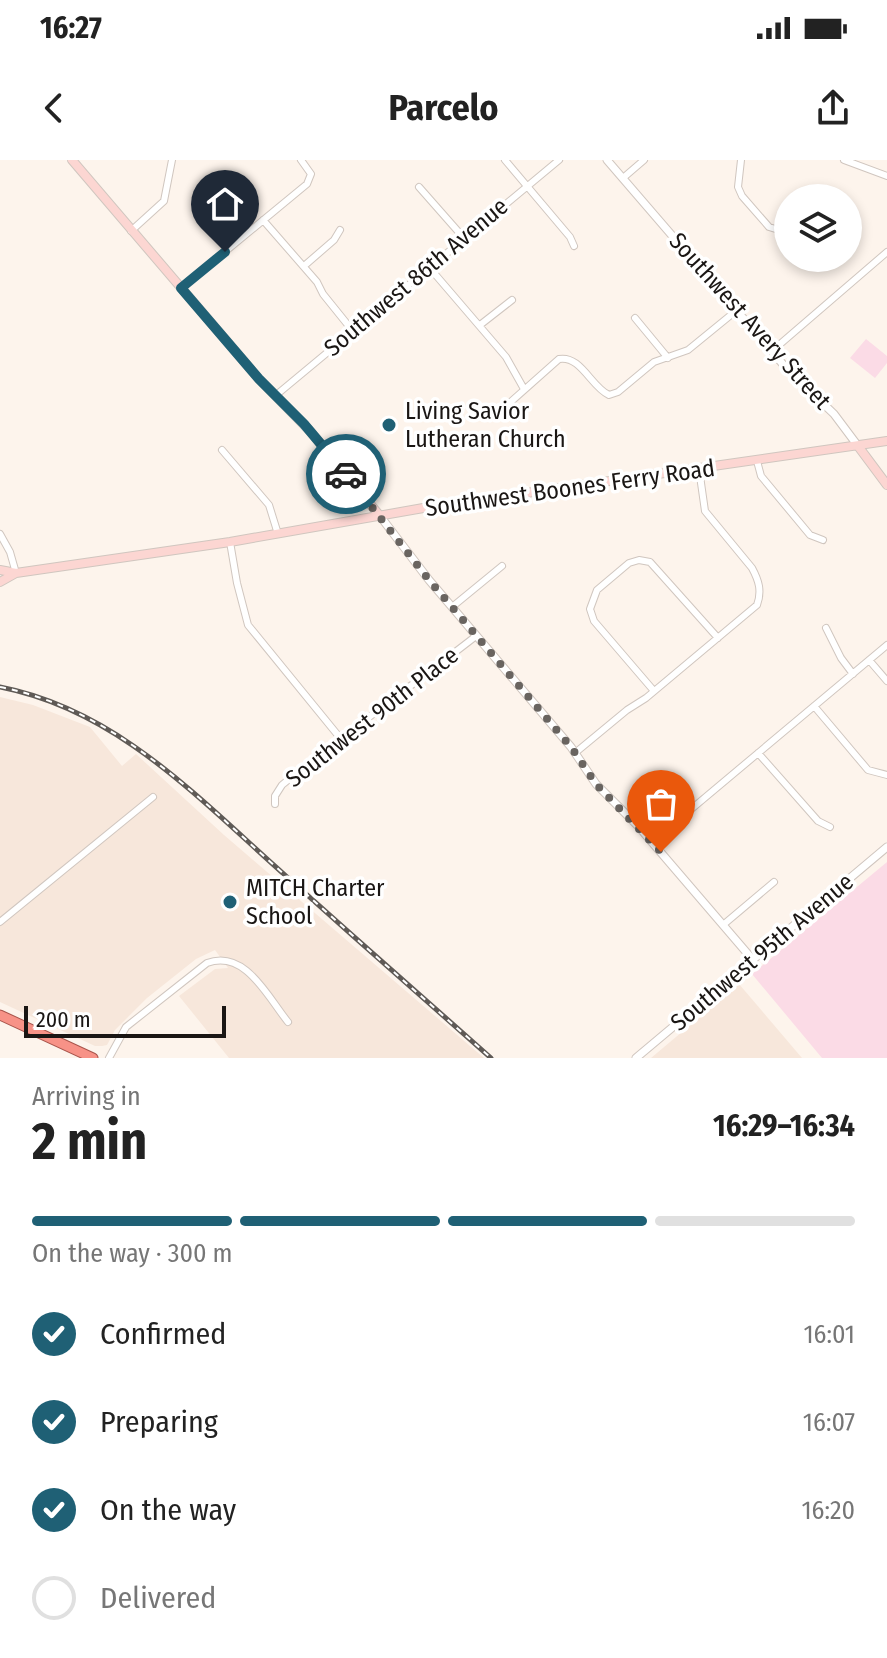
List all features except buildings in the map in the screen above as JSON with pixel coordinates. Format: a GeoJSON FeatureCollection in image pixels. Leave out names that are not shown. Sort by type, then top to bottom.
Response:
{"type":"FeatureCollection","features":[{"type":"Feature","properties":{"kind":"highway"},"geometry":{"type":"LineString","coordinates":[[0,1015],[93,1058]]}},
{"type":"Feature","properties":{"kind":"main road"},"geometry":{"type":"LineString","coordinates":[[72,160],[275,396],[310,431],[380,516]]}},
{"type":"Feature","properties":{"kind":"main road","name":"Southwest Boones Ferry Road"},"geometry":{"type":"LineString","coordinates":[[0,570],[16,573],[230,542],[380,516],[887,441]]}},
{"type":"Feature","properties":{"kind":"main road","name":"Southwest Avery Street"},"geometry":{"type":"LineString","coordinates":[[858,446],[887,485]]}},
{"type":"Feature","properties":{"kind":"main road","name":"Southwest Boones Ferry Road"},"geometry":{"type":"LineString","coordinates":[[0,582],[16,573]]}},
{"type":"Feature","properties":{"kind":"street"},"geometry":{"type":"LineString","coordinates":[[131,231],[164,201],[172,160]]}},
{"type":"Feature","properties":{"kind":"street"},"geometry":{"type":"LineString","coordinates":[[181,288],[307,184],[311,174],[301,160]]}},
{"type":"Feature","properties":{"kind":"street"},"geometry":{"type":"LineString","coordinates":[[505,160],[570,237],[574,246]]}},
{"type":"Feature","properties":{"kind":"street","name":"Southwest 86th Avenue"},"geometry":{"type":"LineString","coordinates":[[275,396],[559,160]]}},
{"type":"Feature","properties":{"kind":"street","name":"Southwest Avery Street"},"geometry":{"type":"LineString","coordinates":[[607,160],[772,351],[834,414],[858,446]]}},
{"type":"Feature","properties":{"kind":"street"},"geometry":{"type":"LineString","coordinates":[[623,178],[644,160]]}},
{"type":"Feature","properties":{"kind":"street"},"geometry":{"type":"LineString","coordinates":[[741,160],[738,187],[742,196],[769,227],[774,229]]}},
{"type":"Feature","properties":{"kind":"street"},"geometry":{"type":"LineString","coordinates":[[844,160],[887,176]]}},
{"type":"Feature","properties":{"kind":"street"},"geometry":{"type":"LineString","coordinates":[[419,187],[463,237]]}},
{"type":"Feature","properties":{"kind":"street"},"geometry":{"type":"LineString","coordinates":[[263,220],[304,266],[352,330]]}},
{"type":"Feature","properties":{"kind":"street"},"geometry":{"type":"LineString","coordinates":[[304,266],[334,240],[340,230]]}},
{"type":"Feature","properties":{"kind":"street"},"geometry":{"type":"LineString","coordinates":[[772,351],[887,252]]}},
{"type":"Feature","properties":{"kind":"street"},"geometry":{"type":"LineString","coordinates":[[428,266],[506,357],[524,389]]}},
{"type":"Feature","properties":{"kind":"street"},"geometry":{"type":"LineString","coordinates":[[480,325],[512,300]]}},
{"type":"Feature","properties":{"kind":"street"},"geometry":{"type":"LineString","coordinates":[[505,407],[559,359],[566,358],[573,361],[600,392],[609,395],[618,392],[654,362],[695,345],[737,310]]}},
{"type":"Feature","properties":{"kind":"street"},"geometry":{"type":"LineString","coordinates":[[635,318],[668,358]]}},
{"type":"Feature","properties":{"kind":"street"},"geometry":{"type":"LineString","coordinates":[[222,450],[269,505],[278,534]]}},
{"type":"Feature","properties":{"kind":"street"},"geometry":{"type":"LineString","coordinates":[[757,461],[761,476],[810,535],[823,540]]}},
{"type":"Feature","properties":{"kind":"street"},"geometry":{"type":"LineString","coordinates":[[575,753],[757,605],[760,588],[752,568],[705,511],[699,469]]}},
{"type":"Feature","properties":{"kind":"street"},"geometry":{"type":"LineString","coordinates":[[380,516],[575,753],[596,784],[652,842],[753,960]]}},
{"type":"Feature","properties":{"kind":"street"},"geometry":{"type":"LineString","coordinates":[[0,534],[10,552],[16,573]]}},
{"type":"Feature","properties":{"kind":"street"},"geometry":{"type":"LineString","coordinates":[[230,542],[248,625],[341,739]]}},
{"type":"Feature","properties":{"kind":"street"},"geometry":{"type":"LineString","coordinates":[[654,691],[594,621],[590,609],[597,590],[629,563],[639,560],[650,562],[718,638]]}},
{"type":"Feature","properties":{"kind":"street"},"geometry":{"type":"LineString","coordinates":[[452,607],[502,566]]}},
{"type":"Feature","properties":{"kind":"street"},"geometry":{"type":"LineString","coordinates":[[826,628],[853,674]]}},
{"type":"Feature","properties":{"kind":"street","name":"Southwest 90th Place"},"geometry":{"type":"LineString","coordinates":[[275,804],[275,796],[282,785],[476,636]]}},
{"type":"Feature","properties":{"kind":"street"},"geometry":{"type":"LineString","coordinates":[[652,842],[887,645]]}},
{"type":"Feature","properties":{"kind":"street"},"geometry":{"type":"LineString","coordinates":[[869,660],[887,681]]}},
{"type":"Feature","properties":{"kind":"street"},"geometry":{"type":"LineString","coordinates":[[814,706],[868,770],[887,775]]}},
{"type":"Feature","properties":{"kind":"street"},"geometry":{"type":"LineString","coordinates":[[758,753],[818,821],[830,827]]}},
{"type":"Feature","properties":{"kind":"street"},"geometry":{"type":"LineString","coordinates":[[0,922],[153,797]]}},
{"type":"Feature","properties":{"kind":"street","name":"Southwest 95th Avenue"},"geometry":{"type":"LineString","coordinates":[[636,1058],[887,847]]}},
{"type":"Feature","properties":{"kind":"street"},"geometry":{"type":"LineString","coordinates":[[723,925],[774,882]]}},
{"type":"Feature","properties":{"kind":"street"},"geometry":{"type":"LineString","coordinates":[[109,1058],[126,1027],[216,959],[236,961],[246,969],[288,1022]]}},
{"type":"Feature","properties":{"kind":"shaded area"},"geometry":{"type":"Polygon","coordinates":[[[866,339],[887,356],[887,363],[875,378],[850,358],[866,339]]]}},
{"type":"Feature","properties":{"kind":"shaded area"},"geometry":{"type":"Polygon","coordinates":[[[0,697],[33,705],[90,727],[122,766],[136,754],[224,835],[484,1058],[229,1058],[179,996],[215,969],[228,968],[215,950],[196,959],[147,998],[115,1030],[107,1045],[95,1046],[0,1002],[0,697]]]}},
{"type":"Feature","properties":{"kind":"shaded area"},"geometry":{"type":"Polygon","coordinates":[[[887,862],[887,1058],[822,1058],[752,974],[887,862]]]}},
{"type":"Feature","properties":{"kind":"shaded area"},"geometry":{"type":"Polygon","coordinates":[[[739,984],[802,1058],[651,1058],[739,984]]]}},
{"type":"Feature","properties":{"kind":"railway"},"geometry":{"type":"LineString","coordinates":[[0,687],[43,699],[82,715],[155,761],[491,1058]]}},
{"type":"Feature","properties":{"kind":"way so far"},"geometry":{"type":"LineString","coordinates":[[346,474],[429,580],[571,747],[596,784],[661,852]]}},
{"type":"Feature","properties":{"kind":"place","name":"Living Savior Lutheran Church"},"geometry":{"type":"Point","coordinates":[389,425]}},
{"type":"Feature","properties":{"kind":"place","name":"MITCH Charter School"},"geometry":{"type":"Point","coordinates":[230,902]}},
{"type":"Feature","properties":{"kind":"route"},"geometry":{"type":"LineString","coordinates":[[225,252],[181,288],[346,474]]}}]}
